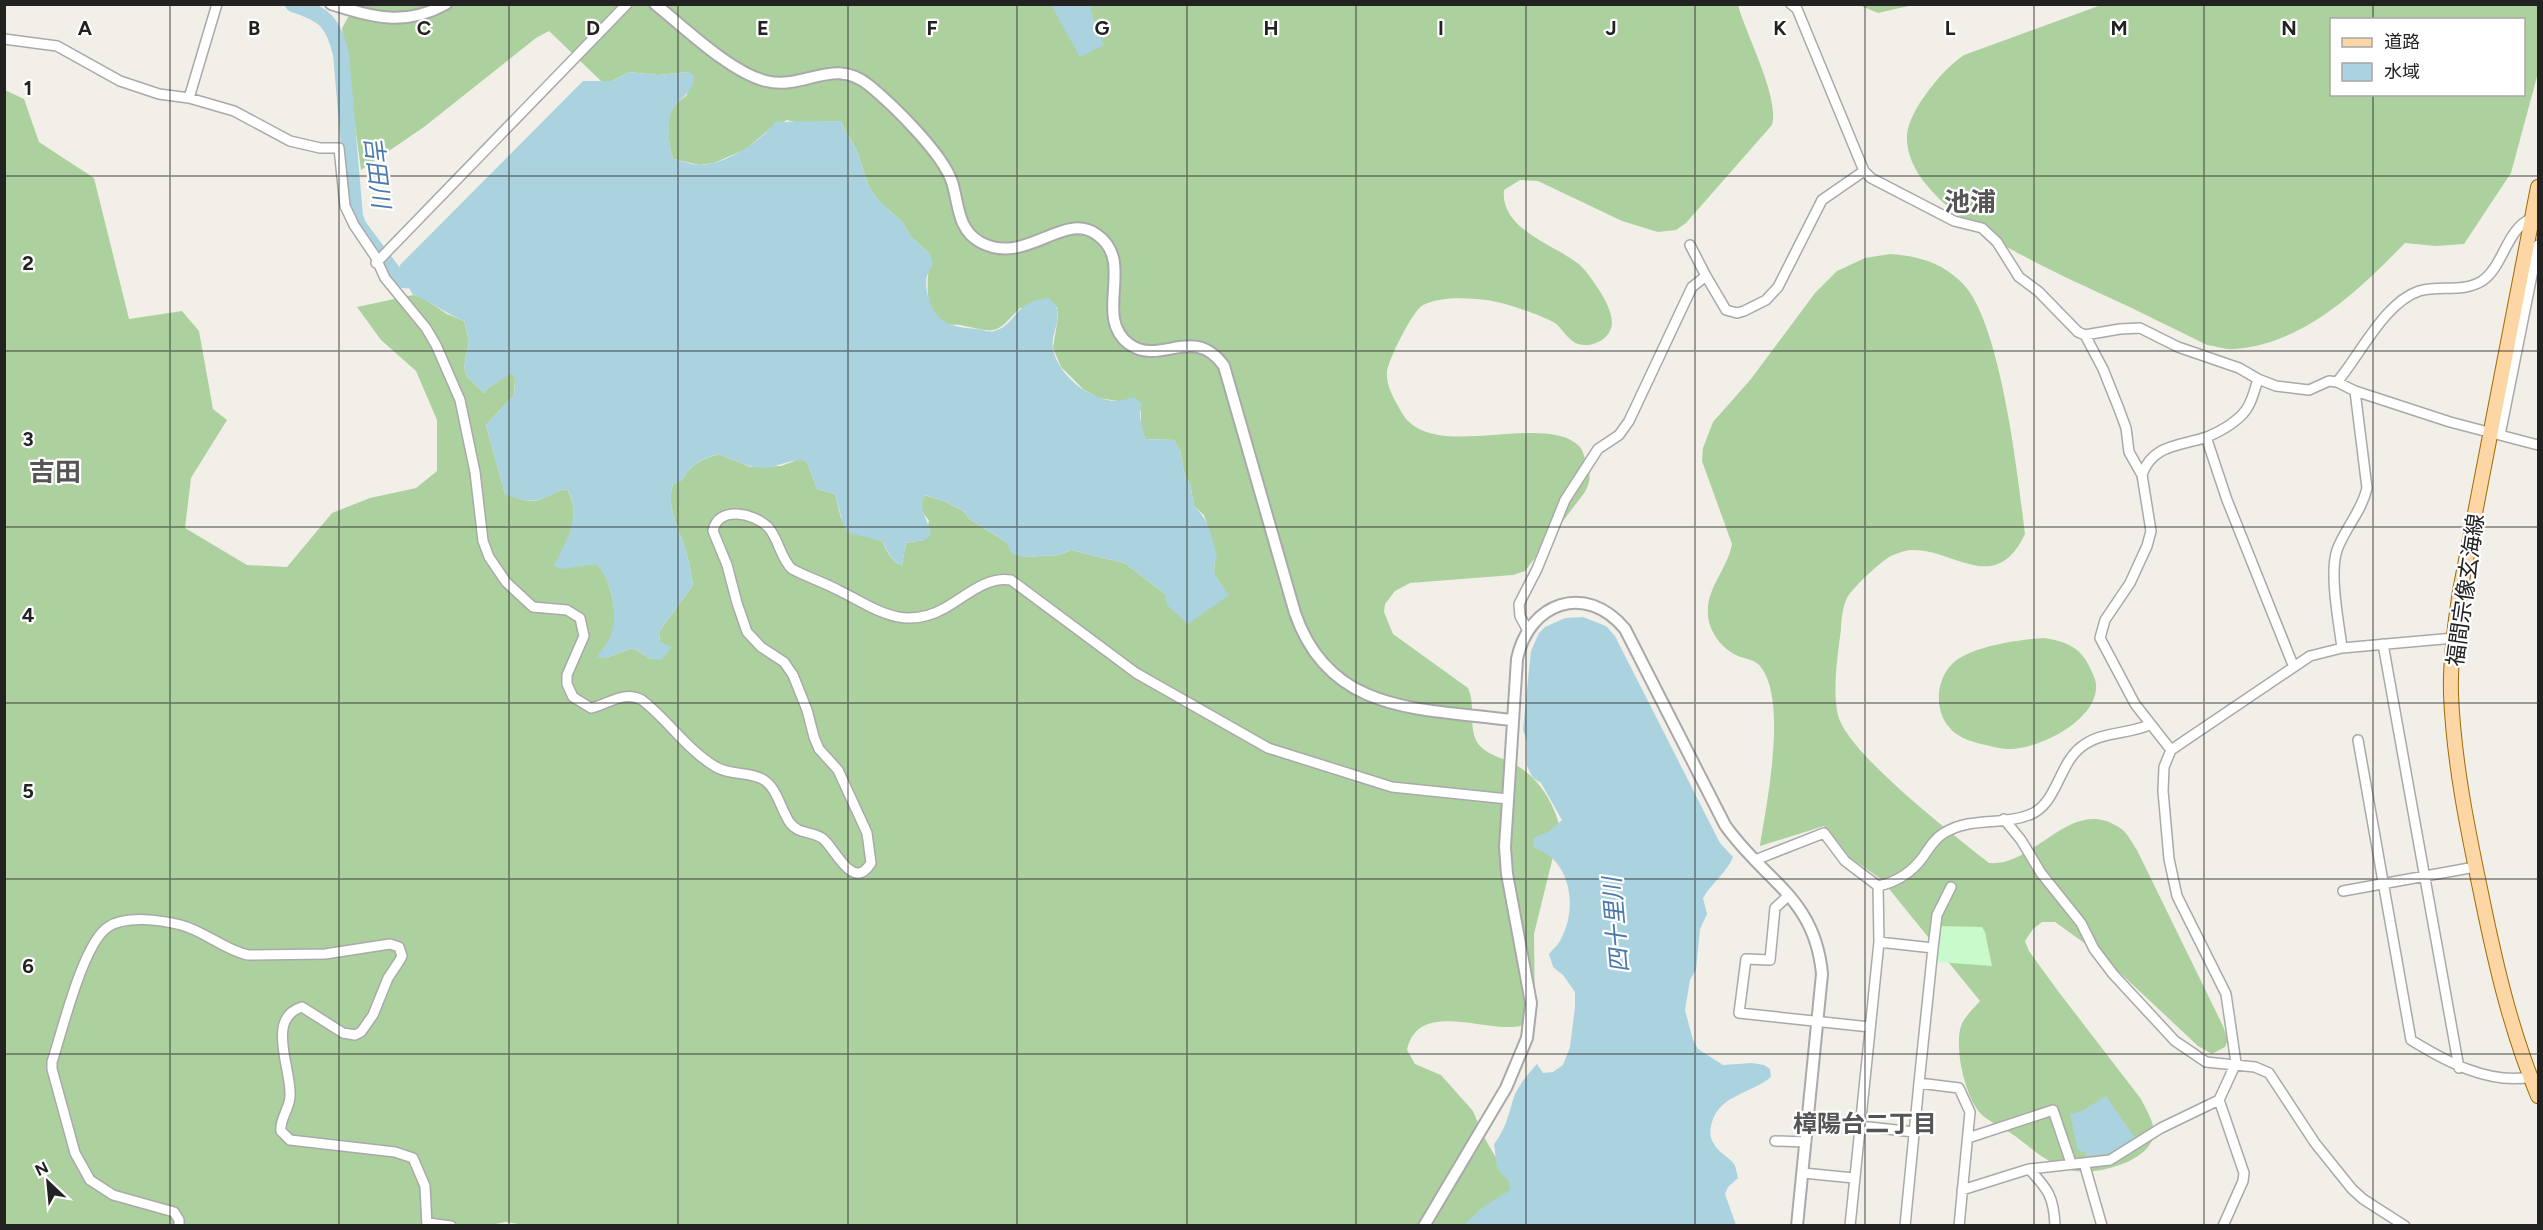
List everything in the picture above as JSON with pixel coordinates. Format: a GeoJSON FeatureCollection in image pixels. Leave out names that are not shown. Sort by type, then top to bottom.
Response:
{"type":"FeatureCollection","features":[{"type":"Feature","properties":{"kind":"main road","name":"福間宗像玄海線"},"geometry":{"type":"LineString","coordinates":[[2538,194],[2495,434],[2460,591],[2454,638],[2451,694],[2457,762],[2475,867],[2501,988],[2513,1030],[2538,1096]]}},
{"type":"Feature","properties":{"kind":"street"},"geometry":{"type":"LineString","coordinates":[[189,98],[217,4]]}},
{"type":"Feature","properties":{"kind":"street"},"geometry":{"type":"LineString","coordinates":[[331,4],[378,18],[399,18],[423,15],[446,4]]}},
{"type":"Feature","properties":{"kind":"street"},"geometry":{"type":"LineString","coordinates":[[376,263],[627,4]]}},
{"type":"Feature","properties":{"kind":"street"},"geometry":{"type":"LineString","coordinates":[[655,4],[739,69],[758,79],[780,83],[841,72],[869,85],[940,159],[953,184],[958,212],[964,225],[979,241],[994,247],[1012,250],[1073,228],[1099,235],[1108,244],[1115,258],[1114,320],[1122,337],[1130,345],[1144,350],[1191,346],[1204,348],[1211,351],[1224,366],[1300,629],[1318,660],[1344,684],[1370,697],[1430,709],[1512,720]]}},
{"type":"Feature","properties":{"kind":"street"},"geometry":{"type":"LineString","coordinates":[[1791,4],[1797,9],[1864,171],[1871,178],[1954,221],[1982,228],[1997,242],[2019,277],[2038,291],[2071,326],[2085,335],[2115,399],[2126,428],[2129,452],[2142,475],[2151,531],[2147,546],[2130,583],[2105,620],[2100,638],[2134,704],[2171,750]]}},
{"type":"Feature","properties":{"kind":"street"},"geometry":{"type":"LineString","coordinates":[[4,39],[57,46],[120,81],[159,94],[189,98],[234,111],[290,141],[320,148],[339,148],[345,206],[354,225],[375,256],[384,278],[426,328],[444,359],[460,400],[475,472],[483,541],[496,572],[533,607],[567,610],[577,614],[583,623],[584,636],[567,675],[568,690],[573,697],[591,708],[623,696],[635,696],[642,699],[682,739],[716,767],[767,781],[795,829],[822,838],[841,863],[853,872],[860,873],[871,863],[867,833],[838,770],[819,749],[807,710],[789,669],[777,656],[752,638],[742,621],[727,565],[714,536],[714,526],[727,514],[740,514],[764,524],[792,569],[833,587],[885,615],[912,618],[932,615],[991,581],[1011,580],[1136,673],[1268,748],[1392,787],[1508,799]]}},
{"type":"Feature","properties":{"kind":"street"},"geometry":{"type":"LineString","coordinates":[[1690,245],[1726,310],[1737,313],[1744,311],[1766,300],[1778,287],[1822,200],[1864,171]]}},
{"type":"Feature","properties":{"kind":"street"},"geometry":{"type":"LineString","coordinates":[[2337,381],[2398,302],[2420,291],[2471,286],[2483,280],[2522,222],[2532,218]]}},
{"type":"Feature","properties":{"kind":"street"},"geometry":{"type":"LineString","coordinates":[[2495,434],[2538,245]]}},
{"type":"Feature","properties":{"kind":"street"},"geometry":{"type":"LineString","coordinates":[[1527,629],[1520,616],[1519,604],[1571,489],[1598,449],[1619,435],[1629,421],[1688,293],[1696,281],[1706,276]]}},
{"type":"Feature","properties":{"kind":"street"},"geometry":{"type":"LineString","coordinates":[[2085,335],[2120,328],[2140,328],[2188,351],[2239,368],[2258,380],[2299,390],[2309,390],[2329,381],[2337,381],[2355,391],[2538,445]]}},
{"type":"Feature","properties":{"kind":"street"},"geometry":{"type":"LineString","coordinates":[[2142,475],[2150,458],[2164,448],[2206,437],[2223,429],[2247,409],[2258,380]]}},
{"type":"Feature","properties":{"kind":"street"},"geometry":{"type":"LineString","coordinates":[[2342,648],[2336,603],[2337,550],[2364,502],[2367,488],[2355,391]]}},
{"type":"Feature","properties":{"kind":"street"},"geometry":{"type":"LineString","coordinates":[[2206,437],[2227,500],[2293,665]]}},
{"type":"Feature","properties":{"kind":"street"},"geometry":{"type":"LineString","coordinates":[[1424,1226],[1514,1073],[1527,1038],[1531,1003],[1528,974],[1507,874],[1505,847],[1516,658],[1527,629],[1548,609],[1568,603],[1598,607],[1617,620],[1632,641],[1725,825],[1806,916],[1818,946],[1822,974],[1797,1226]]}},
{"type":"Feature","properties":{"kind":"street"},"geometry":{"type":"LineString","coordinates":[[1962,1190],[2029,1169],[2110,1160],[2120,1156],[2161,1128],[2219,1100],[2236,1064],[2226,994],[2182,909],[2169,859],[2163,791],[2164,768],[2171,750],[2226,714],[2293,665],[2310,656],[2342,648],[2454,638]]}},
{"type":"Feature","properties":{"kind":"street"},"geometry":{"type":"LineString","coordinates":[[2383,644],[2459,1068]]}},
{"type":"Feature","properties":{"kind":"street"},"geometry":{"type":"LineString","coordinates":[[1878,886],[1895,881],[1914,868],[1942,834],[1970,822],[2029,815],[2046,803],[2064,765],[2082,746],[2101,735],[2133,732],[2149,725]]}},
{"type":"Feature","properties":{"kind":"street"},"geometry":{"type":"LineString","coordinates":[[2358,740],[2411,1040],[2459,1068],[2517,1080],[2531,1077]]}},
{"type":"Feature","properties":{"kind":"street"},"geometry":{"type":"LineString","coordinates":[[2004,819],[2041,873],[2081,923],[2094,949],[2113,974],[2175,1041],[2206,1062],[2255,1067],[2270,1073],[2315,1143],[2352,1189],[2363,1199],[2405,1226]]}},
{"type":"Feature","properties":{"kind":"street"},"geometry":{"type":"LineString","coordinates":[[1755,860],[1824,833],[1845,861],[1878,886]]}},
{"type":"Feature","properties":{"kind":"street"},"geometry":{"type":"LineString","coordinates":[[2343,891],[2475,867]]}},
{"type":"Feature","properties":{"kind":"street"},"geometry":{"type":"LineString","coordinates":[[1850,1226],[1879,942],[1878,886]]}},
{"type":"Feature","properties":{"kind":"street"},"geometry":{"type":"LineString","coordinates":[[1905,1226],[1937,915],[1951,887]]}},
{"type":"Feature","properties":{"kind":"street"},"geometry":{"type":"LineString","coordinates":[[1788,895],[1775,908],[1770,960],[1746,959],[1739,1013],[1870,1027]]}},
{"type":"Feature","properties":{"kind":"street"},"geometry":{"type":"LineString","coordinates":[[179,1226],[179,1220],[174,1212],[113,1196],[96,1186],[85,1174],[75,1153],[52,1069],[52,1062],[86,961],[101,932],[117,923],[158,922],[181,925],[248,955],[325,954],[390,944],[399,947],[402,956],[388,978],[373,1015],[361,1032],[355,1035],[343,1033],[302,1007],[288,1016],[281,1040],[290,1074],[290,1103],[280,1126],[284,1136],[290,1140],[408,1155],[413,1158],[421,1174],[427,1224],[451,1226]]}},
{"type":"Feature","properties":{"kind":"street"},"geometry":{"type":"LineString","coordinates":[[1879,942],[1933,948]]}},
{"type":"Feature","properties":{"kind":"street"},"geometry":{"type":"LineString","coordinates":[[1919,1083],[1959,1088],[1970,1112],[1959,1226]]}},
{"type":"Feature","properties":{"kind":"street"},"geometry":{"type":"LineString","coordinates":[[2219,1100],[2244,1173],[2223,1226]]}},
{"type":"Feature","properties":{"kind":"street"},"geometry":{"type":"LineString","coordinates":[[1968,1138],[2053,1110],[2071,1163]]}},
{"type":"Feature","properties":{"kind":"street"},"geometry":{"type":"LineString","coordinates":[[1860,1126],[1914,1132]]}},
{"type":"Feature","properties":{"kind":"street"},"geometry":{"type":"LineString","coordinates":[[1775,1141],[1806,1142]]}},
{"type":"Feature","properties":{"kind":"street"},"geometry":{"type":"LineString","coordinates":[[2084,1163],[2102,1226]]}},
{"type":"Feature","properties":{"kind":"street"},"geometry":{"type":"LineString","coordinates":[[2029,1169],[2044,1185],[2052,1198],[2055,1226]]}},
{"type":"Feature","properties":{"kind":"street"},"geometry":{"type":"LineString","coordinates":[[1803,1173],[1854,1178]]}},
{"type":"Feature","properties":{"kind":"green space"},"geometry":{"type":"Polygon","coordinates":[[[355,5],[1738,5],[1767,83],[1773,113],[1772,125],[1686,223],[1676,230],[1658,232],[1622,221],[1538,181],[1520,180],[1504,190],[1505,203],[1510,215],[1518,224],[1586,271],[1609,310],[1612,324],[1608,334],[1600,342],[1594,344],[1578,344],[1555,323],[1521,309],[1486,300],[1462,298],[1438,300],[1423,305],[1413,316],[1396,347],[1387,372],[1390,389],[1403,414],[1408,421],[1425,431],[1446,436],[1543,433],[1563,437],[1579,446],[1589,473],[1585,492],[1525,571],[1513,575],[1410,583],[1395,591],[1385,604],[1384,612],[1393,634],[1468,688],[1472,701],[1474,735],[1477,742],[1485,750],[1516,765],[1532,777],[1550,801],[1560,828],[1534,934],[1535,1017],[1524,1025],[1508,1027],[1447,1021],[1429,1024],[1415,1032],[1407,1050],[1415,1064],[1441,1075],[1473,1111],[1484,1137],[1495,1156],[1508,1166],[1538,1225],[529,1226],[506,1222],[485,1226],[5,1226],[5,90],[24,99],[39,142],[94,178],[129,319],[182,311],[199,331],[213,409],[227,420],[191,478],[185,528],[247,565],[287,567],[332,513],[370,498],[416,488],[437,471],[437,420],[416,371],[381,340],[357,307],[413,295],[423,298],[447,314],[464,321],[469,341],[464,367],[467,376],[484,393],[512,372],[515,378],[514,395],[486,425],[505,494],[534,501],[567,489],[574,510],[570,532],[584,565],[597,564],[612,595],[615,621],[605,658],[633,648],[651,659],[660,642],[659,632],[693,585],[690,566],[672,509],[671,492],[673,484],[682,479],[694,465],[719,454],[750,467],[781,466],[800,459],[807,462],[817,489],[835,494],[841,518],[866,536],[882,541],[887,552],[898,564],[902,565],[906,543],[924,540],[929,521],[922,509],[924,495],[962,510],[971,520],[1006,542],[1023,557],[1059,555],[1071,550],[1125,563],[1165,594],[1228,595],[1214,574],[1215,551],[1204,515],[1194,506],[1180,450],[1174,440],[1145,439],[1141,428],[1141,410],[1118,401],[1098,398],[1084,390],[1061,367],[1053,348],[1058,317],[1057,307],[1020,308],[1001,327],[991,330],[950,324],[938,318],[929,302],[930,254],[911,237],[902,222],[879,201],[869,187],[856,149],[840,121],[798,123],[787,120],[772,127],[746,149],[714,163],[700,165],[673,159],[668,127],[670,114],[673,107],[687,95],[689,72],[657,75],[630,72],[612,81],[601,81],[549,31],[536,38],[424,127],[361,170],[342,28],[355,5]]]}},
{"type":"Feature","properties":{"kind":"green space"},"geometry":{"type":"Polygon","coordinates":[[[1859,5],[1913,5],[1878,13],[1859,5]]]}},
{"type":"Feature","properties":{"kind":"green space"},"geometry":{"type":"Polygon","coordinates":[[[2101,5],[2538,5],[2538,73],[2511,173],[2464,244],[2436,246],[2405,243],[2329,312],[2284,337],[2260,345],[2235,349],[2207,345],[2020,254],[1955,212],[1929,188],[1912,162],[1907,135],[1909,124],[1920,103],[1948,68],[1964,55],[2101,5]]]}},
{"type":"Feature","properties":{"kind":"green space"},"geometry":{"type":"Polygon","coordinates":[[[1890,254],[1921,259],[1948,271],[1964,285],[1977,305],[1998,366],[2006,403],[2025,534],[2013,553],[2001,563],[1987,566],[1973,565],[1927,551],[1909,550],[1893,555],[1868,574],[1850,593],[1843,609],[1837,661],[1836,705],[1838,715],[1846,731],[1881,771],[1904,793],[1989,863],[2006,861],[2022,854],[2069,825],[2085,820],[2102,820],[2120,828],[2137,850],[2228,1040],[2225,1047],[2212,1054],[2198,1046],[2101,955],[2055,922],[2042,922],[2033,929],[2025,941],[2029,951],[2141,1099],[2153,1124],[2154,1133],[2151,1143],[2143,1152],[2120,1165],[2106,1169],[2080,1172],[2055,1164],[1981,1114],[1970,1096],[1962,1072],[1959,1047],[1962,1023],[1980,1001],[1881,879],[1849,857],[1824,826],[1760,846],[1773,752],[1773,701],[1768,680],[1759,665],[1724,647],[1713,633],[1709,622],[1709,601],[1732,544],[1702,461],[1703,448],[1713,422],[1751,379],[1815,293],[1837,271],[1865,258],[1890,254]]]}},
{"type":"Feature","properties":{"kind":"green space"},"geometry":{"type":"Polygon","coordinates":[[[2043,638],[2058,641],[2077,650],[2093,675],[2096,686],[2093,701],[2075,723],[2034,745],[2008,749],[1979,743],[1953,731],[1944,720],[1939,704],[1940,686],[1952,664],[1983,648],[2008,642],[2043,638]]]}},
{"type":"Feature","properties":{"kind":"green space"},"geometry":{"type":"Polygon","coordinates":[[[1938,926],[1982,927],[1992,966],[1935,960],[1938,926]]]}},
{"type":"Feature","properties":{"kind":"water"},"geometry":{"type":"Polygon","coordinates":[[[1051,5],[1094,5],[1090,10],[1104,45],[1080,57],[1051,5]]]}},
{"type":"Feature","properties":{"kind":"water"},"geometry":{"type":"Polygon","coordinates":[[[630,72],[657,75],[689,72],[694,76],[690,90],[674,107],[669,118],[669,140],[673,159],[691,164],[711,164],[732,156],[753,144],[775,122],[840,121],[856,149],[869,187],[879,201],[902,222],[911,237],[930,254],[933,265],[927,276],[927,292],[935,312],[945,322],[959,327],[992,331],[1007,324],[1021,309],[1036,300],[1048,298],[1054,303],[1058,314],[1053,349],[1056,359],[1068,377],[1085,391],[1105,400],[1117,401],[1134,397],[1141,403],[1140,417],[1145,439],[1174,440],[1180,450],[1194,506],[1207,523],[1212,537],[1217,558],[1215,573],[1229,595],[1188,624],[1167,605],[1165,594],[1125,563],[1071,550],[1059,555],[1023,557],[1012,554],[1006,542],[971,520],[962,510],[925,495],[922,505],[931,535],[924,540],[906,543],[902,565],[892,558],[882,541],[849,533],[844,527],[835,494],[817,489],[807,462],[796,461],[760,468],[718,454],[697,463],[682,479],[673,484],[671,492],[672,509],[690,566],[693,585],[659,632],[660,642],[672,647],[661,660],[651,659],[633,648],[605,658],[597,657],[610,639],[614,624],[614,606],[606,578],[596,564],[562,569],[554,566],[568,537],[573,518],[572,499],[567,489],[534,501],[505,494],[486,425],[514,395],[515,379],[512,373],[484,393],[467,376],[464,367],[469,341],[464,321],[413,295],[399,270],[400,265],[583,81],[612,81],[630,72]]]}},
{"type":"Feature","properties":{"kind":"water","name":"四十里川"},"geometry":{"type":"Polygon","coordinates":[[[1583,617],[1606,626],[1615,636],[1720,843],[1733,857],[1703,898],[1707,914],[1700,929],[1696,970],[1690,980],[1685,1010],[1693,1040],[1698,1049],[1723,1065],[1752,1063],[1764,1065],[1770,1069],[1771,1077],[1729,1100],[1716,1113],[1711,1125],[1712,1141],[1734,1164],[1738,1178],[1728,1187],[1725,1194],[1736,1225],[1464,1225],[1482,1208],[1510,1190],[1509,1182],[1497,1168],[1494,1144],[1504,1128],[1520,1086],[1537,1064],[1543,1073],[1553,1072],[1563,1065],[1570,1047],[1575,992],[1563,975],[1553,967],[1549,954],[1560,941],[1566,927],[1570,899],[1568,886],[1556,862],[1534,848],[1533,838],[1548,832],[1562,820],[1541,783],[1533,778],[1527,766],[1527,741],[1523,730],[1531,651],[1539,633],[1545,627],[1565,618],[1583,617]]]}},
{"type":"Feature","properties":{"kind":"water"},"geometry":{"type":"Polygon","coordinates":[[[2106,1096],[2135,1138],[2115,1153],[2085,1156],[2085,1152],[2078,1151],[2070,1114],[2082,1111],[2106,1096]]]}},
{"type":"Feature","properties":{"kind":"waterway","name":"吉田川"},"geometry":{"type":"LineString","coordinates":[[293,4],[313,12],[326,21],[338,43],[341,54],[355,216],[358,225],[399,280],[426,281]]}},
{"type":"Feature","properties":{"kind":"district","name":"池浦"},"geometry":{"type":"Point","coordinates":[1970,202]}},
{"type":"Feature","properties":{"kind":"district","name":"吉田"},"geometry":{"type":"Point","coordinates":[55,472]}},
{"type":"Feature","properties":{"kind":"district","name":"樟陽台二丁目"},"geometry":{"type":"Point","coordinates":[1865,1124]}}]}
